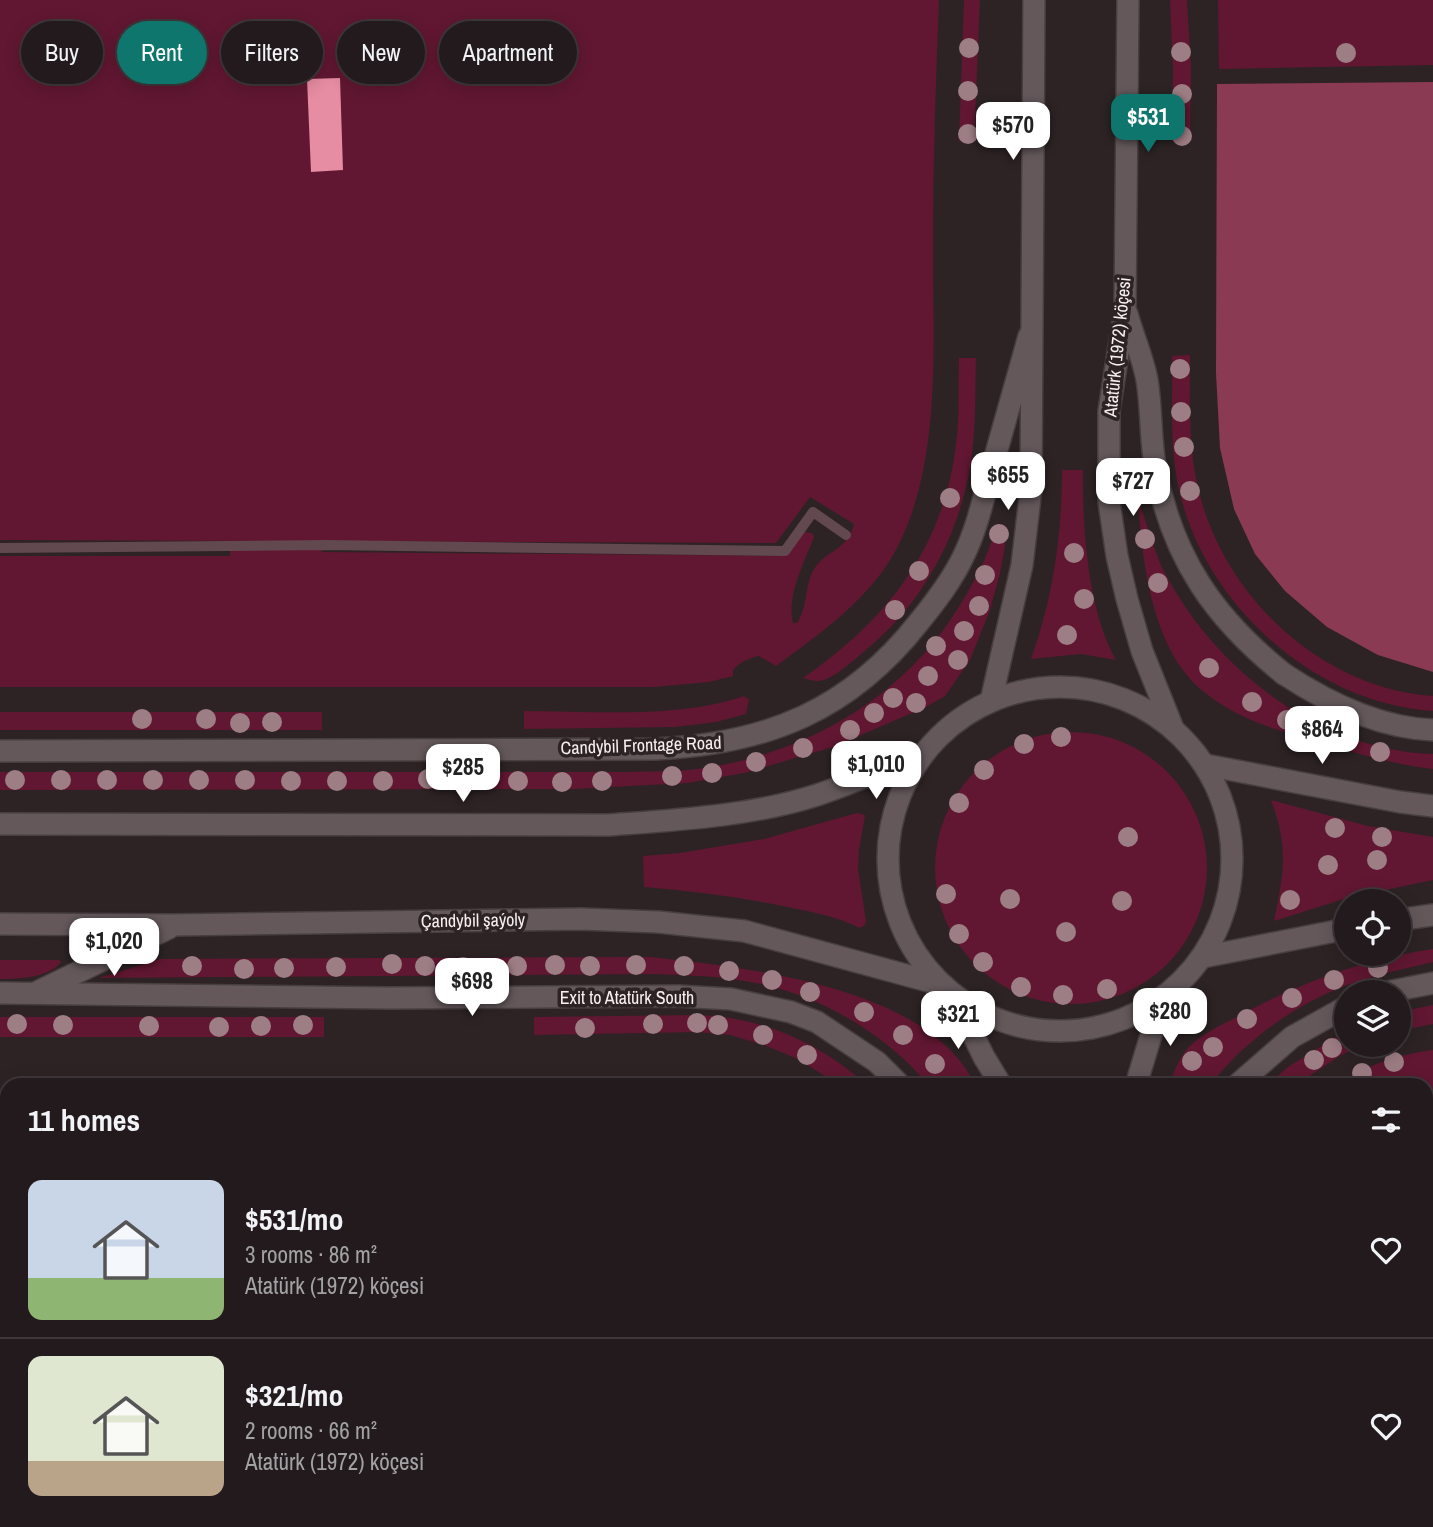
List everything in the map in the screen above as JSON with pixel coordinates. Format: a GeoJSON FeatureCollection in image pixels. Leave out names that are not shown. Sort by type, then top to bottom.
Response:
{"type":"FeatureCollection","features":[{"type":"Feature","properties":{"kind":"main road"},"geometry":{"type":"LineString","coordinates":[[991,701],[1022,565],[1031,489],[1034,0]]}},
{"type":"Feature","properties":{"kind":"main road","name":"Atatürk (1972) köçesi"},"geometry":{"type":"LineString","coordinates":[[1128,0],[1125,308],[1109,411],[1109,502],[1127,599],[1142,651],[1172,726]]}},
{"type":"Feature","properties":{"kind":"main road"},"geometry":{"type":"LineString","coordinates":[[1125,308],[1147,380],[1155,468],[1163,503],[1193,573],[1215,609],[1244,641],[1307,689],[1360,715],[1390,724],[1433,730]]}},
{"type":"Feature","properties":{"kind":"main road","name":"Candybil Frontage Road"},"geometry":{"type":"LineString","coordinates":[[0,751],[656,749],[727,742],[772,730],[814,712],[851,690],[889,659],[941,594],[964,556],[979,517],[1032,324]]}},
{"type":"Feature","properties":{"kind":"main road"},"geometry":{"type":"LineString","coordinates":[[947,990],[992,1019],[1035,1030],[1080,1031],[1123,1020],[1162,999],[1203,957],[1225,911],[1233,862],[1227,811],[1206,765],[1172,726],[1131,701],[1085,688],[1037,688],[991,701],[954,723],[923,754],[898,797],[887,847],[891,897],[909,944],[947,990],[997,1078]]}},
{"type":"Feature","properties":{"kind":"main road"},"geometry":{"type":"LineString","coordinates":[[0,824],[609,825],[722,815],[816,795],[923,754]]}},
{"type":"Feature","properties":{"kind":"main road"},"geometry":{"type":"LineString","coordinates":[[1206,765],[1433,806]]}},
{"type":"Feature","properties":{"kind":"main road"},"geometry":{"type":"LineString","coordinates":[[1411,918],[1433,915]]}},
{"type":"Feature","properties":{"kind":"main road","name":"Çandybil şaýoly"},"geometry":{"type":"LineString","coordinates":[[0,924],[174,925],[581,919],[658,922],[744,931],[840,955],[947,990]]}},
{"type":"Feature","properties":{"kind":"main road"},"geometry":{"type":"LineString","coordinates":[[0,993],[35,993],[174,925]]}},
{"type":"Feature","properties":{"kind":"main road"},"geometry":{"type":"LineString","coordinates":[[1203,957],[1334,931]]}},
{"type":"Feature","properties":{"kind":"main road"},"geometry":{"type":"LineString","coordinates":[[1411,987],[1433,983]]}},
{"type":"Feature","properties":{"kind":"main road","name":"Exit to Atatürk South"},"geometry":{"type":"LineString","coordinates":[[35,993],[387,998],[678,996],[731,999],[791,1012],[817,1022],[877,1062],[893,1078]]}},
{"type":"Feature","properties":{"kind":"main road"},"geometry":{"type":"LineString","coordinates":[[1138,1078],[1162,999]]}},
{"type":"Feature","properties":{"kind":"main road"},"geometry":{"type":"LineString","coordinates":[[1245,1078],[1292,1037],[1334,1014]]}},
{"type":"Feature","properties":{"kind":"shaded area"},"geometry":{"type":"Polygon","coordinates":[[[0,0],[939,0],[933,234],[934,354],[929,435],[922,475],[912,513],[886,566],[843,614],[776,666],[759,656],[736,667],[733,676],[709,682],[654,687],[0,687],[0,556],[230,556],[230,543],[321,543],[322,552],[783,556],[803,532],[812,533],[814,537],[792,602],[793,623],[797,623],[814,569],[846,540],[854,524],[810,497],[776,543],[0,540],[0,0]]]}},
{"type":"Feature","properties":{"kind":"shaded area"},"geometry":{"type":"Polygon","coordinates":[[[964,0],[980,0],[974,142],[959,141],[964,0]]]}},
{"type":"Feature","properties":{"kind":"shaded area"},"geometry":{"type":"Polygon","coordinates":[[[1170,0],[1187,0],[1191,68],[1190,142],[1172,141],[1170,0]]]}},
{"type":"Feature","properties":{"kind":"shaded area"},"geometry":{"type":"Polygon","coordinates":[[[1218,0],[1433,0],[1433,65],[1219,69],[1218,0]]]}},
{"type":"Feature","properties":{"kind":"shaded area"},"geometry":{"type":"Polygon","coordinates":[[[1433,82],[1433,672],[1378,655],[1327,627],[1285,591],[1255,554],[1234,509],[1220,448],[1216,373],[1217,84],[1433,82]]]}},
{"type":"Feature","properties":{"kind":"shaded area"},"geometry":{"type":"Polygon","coordinates":[[[1190,355],[1190,419],[1194,467],[1209,523],[1228,562],[1252,597],[1281,628],[1314,654],[1351,675],[1391,689],[1433,696],[1433,711],[1389,704],[1347,690],[1307,668],[1271,640],[1239,608],[1213,571],[1192,531],[1179,489],[1174,456],[1172,356],[1190,355]]]}},
{"type":"Feature","properties":{"kind":"shaded area"},"geometry":{"type":"Polygon","coordinates":[[[959,358],[976,358],[973,444],[962,502],[940,557],[926,583],[908,607],[867,649],[824,680],[803,678],[861,632],[906,578],[924,548],[939,516],[949,482],[957,433],[959,358]]]}},
{"type":"Feature","properties":{"kind":"shaded area"},"geometry":{"type":"Polygon","coordinates":[[[1062,470],[1083,470],[1086,542],[1093,594],[1099,618],[1116,660],[1081,654],[1031,659],[1055,566],[1062,470]]]}},
{"type":"Feature","properties":{"kind":"shaded area"},"geometry":{"type":"Polygon","coordinates":[[[1138,500],[1166,575],[1188,610],[1214,643],[1244,673],[1277,699],[1313,721],[1351,738],[1391,749],[1433,754],[1433,769],[1376,758],[1273,728],[1244,717],[1203,691],[1186,674],[1161,629],[1147,576],[1138,500]]]}},
{"type":"Feature","properties":{"kind":"shaded area"},"geometry":{"type":"Polygon","coordinates":[[[1000,524],[1005,525],[1005,546],[990,610],[970,660],[945,696],[926,707],[833,747],[744,773],[688,783],[574,789],[0,790],[0,772],[628,772],[688,770],[735,762],[807,738],[840,721],[901,676],[928,649],[955,612],[980,570],[1000,524]]]}},
{"type":"Feature","properties":{"kind":"shaded area"},"geometry":{"type":"Polygon","coordinates":[[[744,696],[749,700],[746,714],[716,722],[675,727],[524,729],[524,711],[664,711],[692,708],[744,696]]]}},
{"type":"Feature","properties":{"kind":"shaded area"},"geometry":{"type":"Polygon","coordinates":[[[0,712],[322,712],[322,730],[0,730],[0,712]]]}},
{"type":"Feature","properties":{"kind":"shaded area"},"geometry":{"type":"Polygon","coordinates":[[[1071,732],[1098,735],[1123,742],[1147,755],[1167,772],[1184,792],[1197,816],[1204,841],[1207,868],[1204,895],[1197,920],[1184,944],[1167,964],[1147,981],[1123,994],[1098,1001],[1071,1004],[1044,1001],[1019,994],[995,981],[975,964],[958,944],[945,920],[938,895],[935,868],[938,841],[945,816],[958,792],[975,772],[995,755],[1019,742],[1044,735],[1071,732]]]}},
{"type":"Feature","properties":{"kind":"shaded area"},"geometry":{"type":"Polygon","coordinates":[[[1271,800],[1368,826],[1433,837],[1433,880],[1390,889],[1334,889],[1334,902],[1274,921],[1283,860],[1277,817],[1271,800]]]}},
{"type":"Feature","properties":{"kind":"shaded area"},"geometry":{"type":"Polygon","coordinates":[[[857,813],[865,815],[858,869],[866,921],[860,928],[825,915],[770,903],[644,887],[643,856],[680,853],[764,839],[857,813]]]}},
{"type":"Feature","properties":{"kind":"shaded area"},"geometry":{"type":"Polygon","coordinates":[[[1433,949],[1433,962],[1362,980],[1334,980],[1334,991],[1297,1009],[1258,1036],[1216,1078],[1172,1078],[1185,1051],[1194,1042],[1282,994],[1356,966],[1411,966],[1411,952],[1433,949]]]}},
{"type":"Feature","properties":{"kind":"shaded area"},"geometry":{"type":"Polygon","coordinates":[[[650,957],[735,967],[831,988],[877,1004],[919,1025],[952,1052],[970,1078],[922,1078],[892,1049],[848,1018],[800,995],[775,987],[726,978],[653,974],[99,978],[160,959],[650,957]]]}},
{"type":"Feature","properties":{"kind":"shaded area"},"geometry":{"type":"Polygon","coordinates":[[[0,960],[61,962],[41,974],[0,979],[0,960]]]}},
{"type":"Feature","properties":{"kind":"shaded area"},"geometry":{"type":"Polygon","coordinates":[[[1433,1005],[1433,1024],[1411,1028],[1411,1009],[1433,1005]]]}},
{"type":"Feature","properties":{"kind":"shaded area"},"geometry":{"type":"Polygon","coordinates":[[[699,1015],[745,1021],[789,1035],[810,1045],[859,1078],[828,1078],[798,1059],[730,1035],[698,1032],[534,1035],[534,1017],[699,1015]]]}},
{"type":"Feature","properties":{"kind":"shaded area"},"geometry":{"type":"Polygon","coordinates":[[[0,1017],[324,1017],[324,1037],[0,1037],[0,1017]]]}},
{"type":"Feature","properties":{"kind":"shaded area"},"geometry":{"type":"Polygon","coordinates":[[[1334,1038],[1334,1057],[1338,1057],[1306,1078],[1275,1078],[1334,1038]]]}},
{"type":"Feature","properties":{"kind":"shaded area"},"geometry":{"type":"Polygon","coordinates":[[[1433,1050],[1433,1078],[1348,1078],[1382,1062],[1433,1050]]]}},
{"type":"Feature","properties":{"kind":"shaded area"},"geometry":{"type":"Polygon","coordinates":[[[1433,1052],[1433,1078],[1427,1078],[1433,1052]]]}},
{"type":"Feature","properties":{"kind":"building"},"geometry":{"type":"Polygon","coordinates":[[[337,78],[337,84],[340,84],[343,170],[311,172],[307,84],[323,84],[323,79],[337,78]]]}},
{"type":"Feature","properties":{"kind":"waterway"},"geometry":{"type":"LineString","coordinates":[[0,548],[326,545],[785,551],[813,512],[846,535]]}}]}
